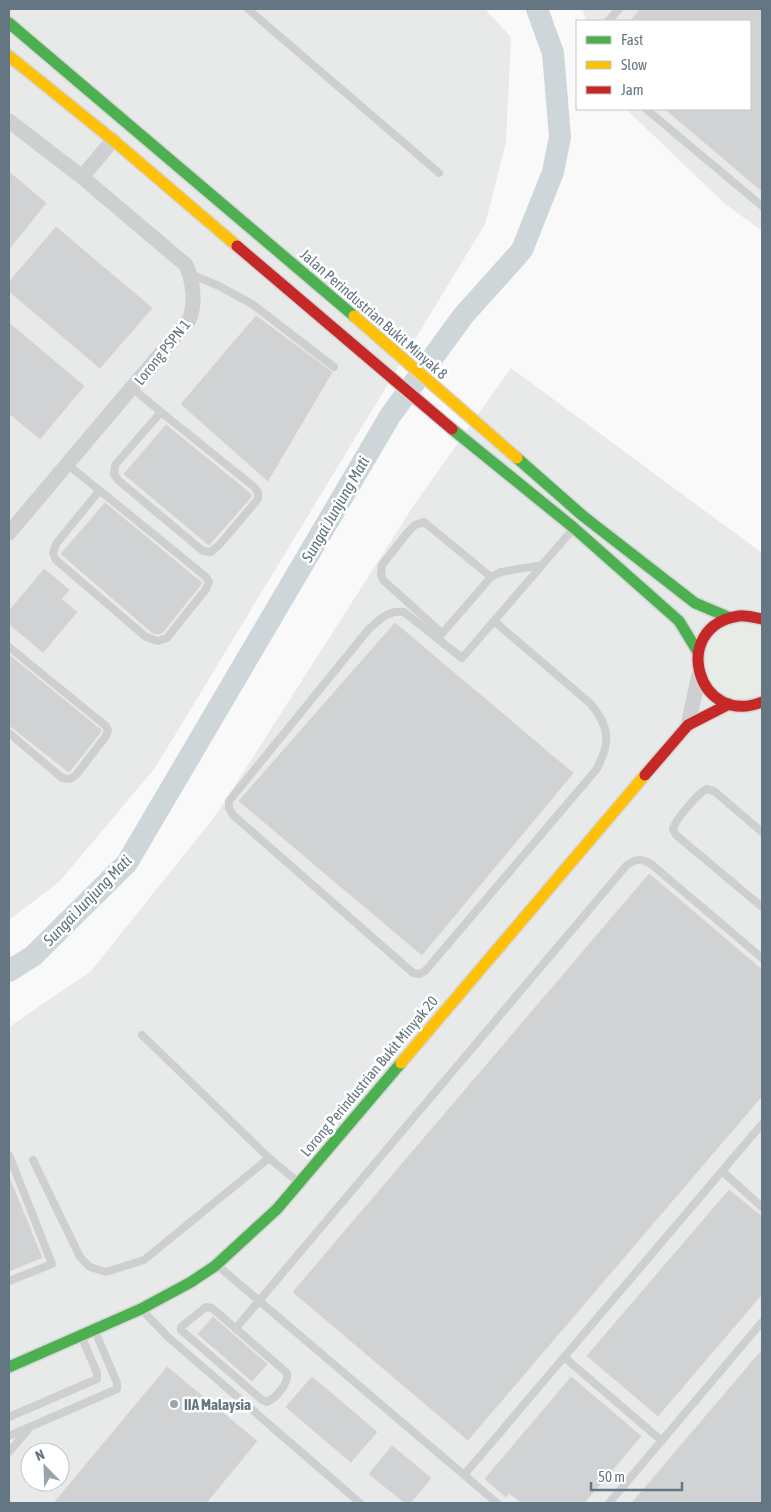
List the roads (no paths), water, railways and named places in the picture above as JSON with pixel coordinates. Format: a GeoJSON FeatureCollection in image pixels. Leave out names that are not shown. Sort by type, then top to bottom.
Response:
{"type":"FeatureCollection","features":[{"type":"Feature","properties":{"kind":"street","name":"Jalan Perindustrian Bukit Minyak 8"},"geometry":{"type":"LineString","coordinates":[[9,23],[440,390],[583,516],[695,603],[728,618]]}},
{"type":"Feature","properties":{"kind":"street"},"geometry":{"type":"LineString","coordinates":[[9,56],[113,140],[430,411],[574,528],[679,620],[698,652]]}},
{"type":"Feature","properties":{"kind":"street"},"geometry":{"type":"LineString","coordinates":[[9,121],[82,177],[186,265],[190,274]]}},
{"type":"Feature","properties":{"kind":"street"},"geometry":{"type":"LineString","coordinates":[[82,177],[113,140]]}},
{"type":"Feature","properties":{"kind":"street","name":"Lorong PSPN 1"},"geometry":{"type":"LineString","coordinates":[[9,533],[189,320],[194,311],[190,274]]}},
{"type":"Feature","properties":{"kind":"street"},"geometry":{"type":"LineString","coordinates":[[758,615],[739,615],[717,623],[708,631],[702,641],[698,652],[697,664],[699,676],[706,688],[716,698],[742,707],[762,702]]}},
{"type":"Feature","properties":{"kind":"street"},"geometry":{"type":"LineString","coordinates":[[688,725],[699,676]]}},
{"type":"Feature","properties":{"kind":"street"},"geometry":{"type":"LineString","coordinates":[[688,725],[729,704]]}},
{"type":"Feature","properties":{"kind":"street","name":"Lorong Perindustrian Bukit Minyak 20"},"geometry":{"type":"LineString","coordinates":[[9,1367],[141,1309],[180,1288],[216,1265],[277,1209],[688,725]]}},
{"type":"Feature","properties":{"kind":"lane"},"geometry":{"type":"LineString","coordinates":[[248,9],[439,173]]}},
{"type":"Feature","properties":{"kind":"lane"},"geometry":{"type":"LineString","coordinates":[[609,20],[618,9]]}},
{"type":"Feature","properties":{"kind":"lane"},"geometry":{"type":"LineString","coordinates":[[647,110],[762,206]]}},
{"type":"Feature","properties":{"kind":"lane"},"geometry":{"type":"LineString","coordinates":[[190,274],[219,286],[252,304],[334,367]]}},
{"type":"Feature","properties":{"kind":"lane"},"geometry":{"type":"LineString","coordinates":[[132,388],[258,492],[258,499],[211,552],[203,551],[118,480],[114,474],[115,465],[161,412]]}},
{"type":"Feature","properties":{"kind":"lane"},"geometry":{"type":"LineString","coordinates":[[67,464],[100,490],[205,576],[209,582],[206,589],[167,638],[158,642],[146,637],[56,560],[53,553],[56,544],[100,490]]}},
{"type":"Feature","properties":{"kind":"lane"},"geometry":{"type":"LineString","coordinates":[[491,577],[424,522],[415,525],[406,533],[382,565],[381,575],[384,581],[462,658],[583,516]]}},
{"type":"Feature","properties":{"kind":"lane"},"geometry":{"type":"LineString","coordinates":[[440,636],[491,577],[501,572],[542,565]]}},
{"type":"Feature","properties":{"kind":"lane"},"geometry":{"type":"LineString","coordinates":[[440,636],[404,612],[396,611],[383,616],[368,630],[230,800],[229,808],[233,815],[406,967],[413,973],[420,974],[426,970],[596,770],[605,754],[607,736],[602,718],[591,704],[494,621]]}},
{"type":"Feature","properties":{"kind":"lane"},"geometry":{"type":"LineString","coordinates":[[414,620],[419,614]]}},
{"type":"Feature","properties":{"kind":"lane"},"geometry":{"type":"LineString","coordinates":[[9,647],[106,726],[108,730],[106,736],[76,775],[70,779],[62,778],[9,733]]}},
{"type":"Feature","properties":{"kind":"lane"},"geometry":{"type":"LineString","coordinates":[[762,832],[714,791],[707,789],[701,792],[675,822],[673,829],[676,835],[762,907]]}},
{"type":"Feature","properties":{"kind":"lane"},"geometry":{"type":"LineString","coordinates":[[236,1328],[631,862],[645,860],[651,864],[762,958]]}},
{"type":"Feature","properties":{"kind":"lane"},"geometry":{"type":"LineString","coordinates":[[142,1035],[269,1158],[298,1182]]}},
{"type":"Feature","properties":{"kind":"lane"},"geometry":{"type":"LineString","coordinates":[[464,1475],[762,1124]]}},
{"type":"Feature","properties":{"kind":"lane"},"geometry":{"type":"LineString","coordinates":[[9,1155],[52,1264],[9,1281]]}},
{"type":"Feature","properties":{"kind":"lane"},"geometry":{"type":"LineString","coordinates":[[34,1160],[80,1257],[90,1267],[106,1272],[144,1260],[269,1158]]}},
{"type":"Feature","properties":{"kind":"lane"},"geometry":{"type":"LineString","coordinates":[[722,1171],[762,1207]]}},
{"type":"Feature","properties":{"kind":"lane"},"geometry":{"type":"LineString","coordinates":[[216,1265],[497,1503]]}},
{"type":"Feature","properties":{"kind":"lane"},"geometry":{"type":"LineString","coordinates":[[206,1307],[212,1308],[236,1328],[287,1373],[286,1383],[272,1400],[267,1402],[262,1400],[183,1333],[180,1328],[206,1307]]}},
{"type":"Feature","properties":{"kind":"lane"},"geometry":{"type":"LineString","coordinates":[[141,1309],[163,1332],[360,1503]]}},
{"type":"Feature","properties":{"kind":"lane"},"geometry":{"type":"LineString","coordinates":[[609,1503],[762,1322]]}},
{"type":"Feature","properties":{"kind":"lane"},"geometry":{"type":"LineString","coordinates":[[9,1436],[117,1389],[118,1384],[94,1330]]}},
{"type":"Feature","properties":{"kind":"lane"},"geometry":{"type":"LineString","coordinates":[[9,1417],[97,1379],[98,1373],[81,1336]]}},
{"type":"Feature","properties":{"kind":"lane"},"geometry":{"type":"LineString","coordinates":[[564,1357],[662,1441]]}},
{"type":"Feature","properties":{"kind":"lane"},"geometry":{"type":"LineString","coordinates":[[9,1452],[29,1428]]}},
{"type":"Feature","properties":{"kind":"waterway","name":"Sungai Junjung Mati"},"geometry":{"type":"LineString","coordinates":[[9,971],[33,956],[127,863],[390,416],[463,316],[522,250],[553,172],[560,137],[553,53],[537,9]]}},
{"type":"Feature","properties":{"kind":"place","name":"IIA Malaysia"},"geometry":{"type":"Point","coordinates":[174,1404]}}]}
